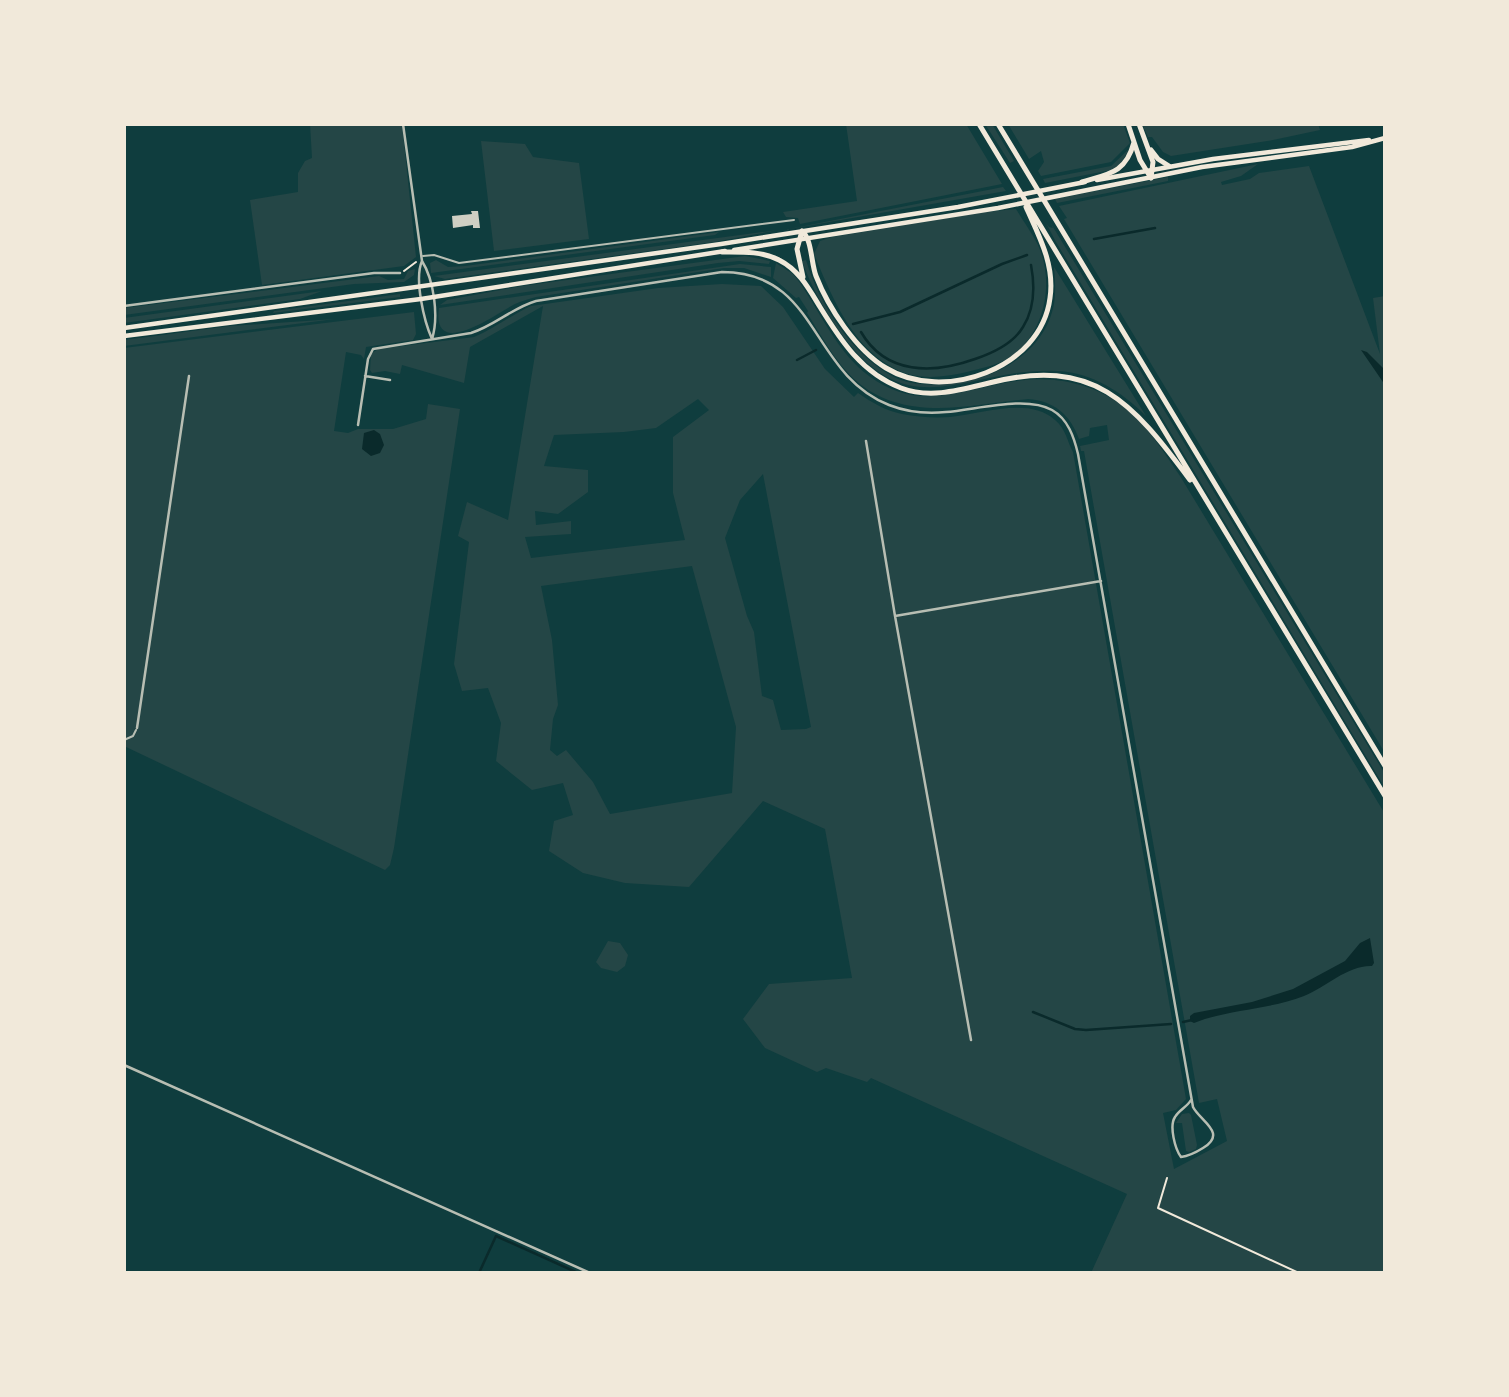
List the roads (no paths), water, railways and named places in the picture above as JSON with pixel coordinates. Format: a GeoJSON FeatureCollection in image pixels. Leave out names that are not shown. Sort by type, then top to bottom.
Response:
{"type":"FeatureCollection","features":[{"type":"Feature","properties":{"kind":"highway"},"geometry":{"type":"LineString","coordinates":[[979,124],[1037,225],[1385,796]]}},
{"type":"Feature","properties":{"kind":"highway"},"geometry":{"type":"LineString","coordinates":[[999,124],[1385,766]]}},
{"type":"Feature","properties":{"kind":"highway"},"geometry":{"type":"LineString","coordinates":[[1128,124],[1145,171],[1151,178]]}},
{"type":"Feature","properties":{"kind":"highway"},"geometry":{"type":"LineString","coordinates":[[1139,124],[1153,154],[1169,166]]}},
{"type":"Feature","properties":{"kind":"highway"},"geometry":{"type":"LineString","coordinates":[[1146,141],[1154,169],[1151,178]]}},
{"type":"Feature","properties":{"kind":"highway"},"geometry":{"type":"LineString","coordinates":[[1082,182],[1120,169],[1129,160],[1134,142]]}},
{"type":"Feature","properties":{"kind":"highway"},"geometry":{"type":"LineString","coordinates":[[802,231],[807,238],[812,265],[820,286],[857,343],[885,367],[900,375],[917,380],[944,381],[975,375],[1004,365],[1037,335],[1050,300],[1051,281],[1037,225]]}},
{"type":"Feature","properties":{"kind":"highway"},"geometry":{"type":"LineString","coordinates":[[802,231],[798,258],[804,280]]}},
{"type":"Feature","properties":{"kind":"highway"},"geometry":{"type":"LineString","coordinates":[[722,252],[769,256],[787,264],[804,280],[855,357],[875,374],[902,389],[919,393],[942,393],[996,381],[1049,375],[1088,382],[1104,389],[1128,405],[1154,431],[1210,508]]}},
{"type":"Feature","properties":{"kind":"main road"},"geometry":{"type":"LineString","coordinates":[[124,336],[421,299],[799,240],[998,208],[1202,167],[1352,147],[1385,138]]}},
{"type":"Feature","properties":{"kind":"main road"},"geometry":{"type":"LineString","coordinates":[[124,328],[802,231],[958,207],[1169,166],[1385,138]]}},
{"type":"Feature","properties":{"kind":"street"},"geometry":{"type":"LineString","coordinates":[[403,124],[422,258],[433,297],[435,322],[432,339]]}},
{"type":"Feature","properties":{"kind":"street"},"geometry":{"type":"LineString","coordinates":[[422,258],[419,287],[432,339]]}},
{"type":"Feature","properties":{"kind":"street"},"geometry":{"type":"LineString","coordinates":[[124,306],[374,273],[400,272]]}},
{"type":"Feature","properties":{"kind":"street"},"geometry":{"type":"LineString","coordinates":[[358,425],[368,359],[373,349],[478,331],[514,309],[536,301],[713,273],[738,272],[760,277],[779,288],[791,299],[832,359],[853,383],[888,404],[913,412],[936,413],[1033,404],[1059,415],[1069,429],[1078,454],[1191,1100],[1195,1112],[1211,1127],[1213,1138],[1207,1146],[1181,1157],[1172,1124],[1176,1115],[1191,1100]]}},
{"type":"Feature","properties":{"kind":"street"},"geometry":{"type":"LineString","coordinates":[[137,728],[189,376]]}},
{"type":"Feature","properties":{"kind":"street"},"geometry":{"type":"LineString","coordinates":[[365,376],[390,380]]}},
{"type":"Feature","properties":{"kind":"street"},"geometry":{"type":"LineString","coordinates":[[866,441],[971,1040]]}},
{"type":"Feature","properties":{"kind":"street"},"geometry":{"type":"LineString","coordinates":[[895,616],[1101,581]]}},
{"type":"Feature","properties":{"kind":"street"},"geometry":{"type":"LineString","coordinates":[[124,1065],[590,1273]]}},
{"type":"Feature","properties":{"kind":"lane"},"geometry":{"type":"LineString","coordinates":[[422,258],[434,255],[459,263],[794,220]]}},
{"type":"Feature","properties":{"kind":"lane"},"geometry":{"type":"LineString","coordinates":[[124,740],[133,735],[137,728]]}},
{"type":"Feature","properties":{"kind":"waterway"},"geometry":{"type":"LineString","coordinates":[[1094,239],[1155,228]]}},
{"type":"Feature","properties":{"kind":"waterway"},"geometry":{"type":"LineString","coordinates":[[853,324],[900,312],[1027,255]]}},
{"type":"Feature","properties":{"kind":"waterway"},"geometry":{"type":"LineString","coordinates":[[861,332],[883,356],[912,367],[943,367],[982,357],[1008,343],[1019,333],[1027,320],[1033,297],[1031,265]]}},
{"type":"Feature","properties":{"kind":"waterway"},"geometry":{"type":"LineString","coordinates":[[797,360],[816,350]]}},
{"type":"Feature","properties":{"kind":"waterway"},"geometry":{"type":"LineString","coordinates":[[1033,1012],[1075,1029],[1086,1030],[1171,1024]]}},
{"type":"Feature","properties":{"kind":"waterway"},"geometry":{"type":"LineString","coordinates":[[1183,1022],[1192,1020]]}},
{"type":"Feature","properties":{"kind":"waterway"},"geometry":{"type":"LineString","coordinates":[[479,1273],[496,1236],[578,1273]]}}]}
